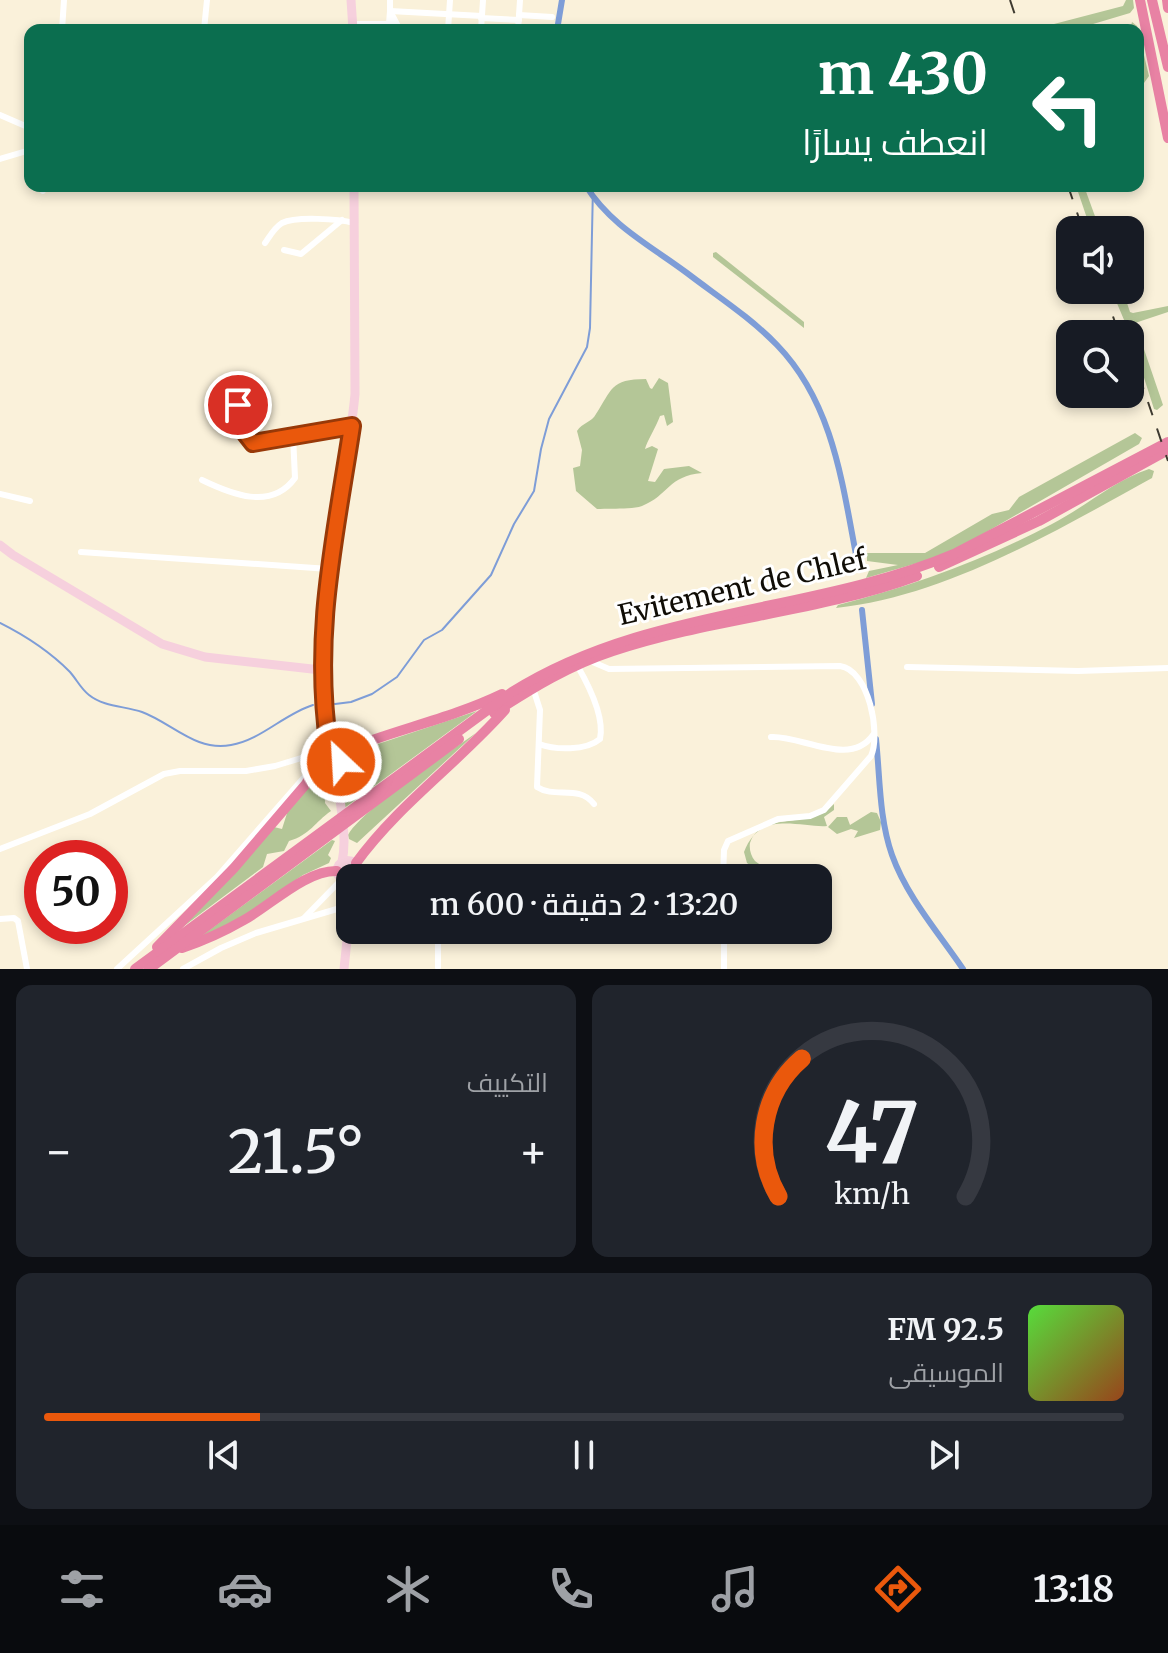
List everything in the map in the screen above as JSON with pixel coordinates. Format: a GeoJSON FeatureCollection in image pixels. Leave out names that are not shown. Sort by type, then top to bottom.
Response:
{"type":"FeatureCollection","features":[{"type":"Feature","properties":{"kind":"highway"},"geometry":{"type":"LineString","coordinates":[[1138,0],[1168,138]]}},
{"type":"Feature","properties":{"kind":"highway"},"geometry":{"type":"LineString","coordinates":[[1152,0],[1168,67]]}},
{"type":"Feature","properties":{"kind":"highway"},"geometry":{"type":"LineString","coordinates":[[1167,0],[1168,8]]}},
{"type":"Feature","properties":{"kind":"highway","name":"Evitement de Chlef"},"geometry":{"type":"LineString","coordinates":[[348,817],[531,685],[588,660],[637,644],[906,580],[991,546],[1161,451],[1168,442]]}},
{"type":"Feature","properties":{"kind":"highway","name":"Evitement de Chlef"},"geometry":{"type":"LineString","coordinates":[[348,817],[531,685],[610,643],[919,569],[1161,451]]}},
{"type":"Feature","properties":{"kind":"highway"},"geometry":{"type":"LineString","coordinates":[[147,965],[243,858],[325,758],[368,740],[472,708],[531,685]]}},
{"type":"Feature","properties":{"kind":"highway"},"geometry":{"type":"LineString","coordinates":[[356,864],[391,819],[489,728],[513,700]]}},
{"type":"Feature","properties":{"kind":"highway"},"geometry":{"type":"LineString","coordinates":[[172,952],[336,832],[348,817]]}},
{"type":"Feature","properties":{"kind":"highway"},"geometry":{"type":"LineString","coordinates":[[147,965],[336,832]]}},
{"type":"Feature","properties":{"kind":"highway"},"geometry":{"type":"LineString","coordinates":[[135,969],[246,919],[311,876],[325,871],[336,872]]}},
{"type":"Feature","properties":{"kind":"main road"},"geometry":{"type":"LineString","coordinates":[[351,0],[353,24]]}},
{"type":"Feature","properties":{"kind":"main road"},"geometry":{"type":"LineString","coordinates":[[337,787],[325,758],[321,670],[329,569],[352,426],[356,341],[354,192]]}},
{"type":"Feature","properties":{"kind":"main road"},"geometry":{"type":"LineString","coordinates":[[0,545],[162,644],[205,657],[321,670]]}},
{"type":"Feature","properties":{"kind":"main road"},"geometry":{"type":"LineString","coordinates":[[325,758],[342,760],[337,787],[336,832],[346,864]]}},
{"type":"Feature","properties":{"kind":"main road"},"geometry":{"type":"LineString","coordinates":[[344,969],[346,944]]}},
{"type":"Feature","properties":{"kind":"street"},"geometry":{"type":"LineString","coordinates":[[62,24],[64,0]]}},
{"type":"Feature","properties":{"kind":"street"},"geometry":{"type":"LineString","coordinates":[[205,24],[207,0]]}},
{"type":"Feature","properties":{"kind":"street"},"geometry":{"type":"LineString","coordinates":[[390,0],[393,24]]}},
{"type":"Feature","properties":{"kind":"street"},"geometry":{"type":"LineString","coordinates":[[448,24],[450,0]]}},
{"type":"Feature","properties":{"kind":"street"},"geometry":{"type":"LineString","coordinates":[[481,24],[483,0]]}},
{"type":"Feature","properties":{"kind":"street"},"geometry":{"type":"LineString","coordinates":[[518,24],[520,0]]}},
{"type":"Feature","properties":{"kind":"street"},"geometry":{"type":"LineString","coordinates":[[390,11],[482,17],[552,17]]}},
{"type":"Feature","properties":{"kind":"street"},"geometry":{"type":"LineString","coordinates":[[0,115],[24,125]]}},
{"type":"Feature","properties":{"kind":"street"},"geometry":{"type":"LineString","coordinates":[[0,159],[24,152]]}},
{"type":"Feature","properties":{"kind":"street"},"geometry":{"type":"LineString","coordinates":[[265,243],[278,226],[290,221],[342,220],[354,223]]}},
{"type":"Feature","properties":{"kind":"street"},"geometry":{"type":"LineString","coordinates":[[284,250],[301,254],[342,220]]}},
{"type":"Feature","properties":{"kind":"street"},"geometry":{"type":"LineString","coordinates":[[236,379],[242,423],[250,442],[352,426]]}},
{"type":"Feature","properties":{"kind":"street"},"geometry":{"type":"LineString","coordinates":[[202,480],[247,497],[276,493],[295,478],[293,436]]}},
{"type":"Feature","properties":{"kind":"street"},"geometry":{"type":"LineString","coordinates":[[0,494],[30,501]]}},
{"type":"Feature","properties":{"kind":"street"},"geometry":{"type":"LineString","coordinates":[[81,552],[329,569]]}},
{"type":"Feature","properties":{"kind":"street"},"geometry":{"type":"LineString","coordinates":[[588,660],[609,669],[848,667],[855,672],[866,690],[873,735],[871,756],[824,810],[810,816],[778,819],[728,841],[724,864]]}},
{"type":"Feature","properties":{"kind":"street"},"geometry":{"type":"LineString","coordinates":[[539,744],[550,747],[590,745],[600,739],[593,699],[577,665]]}},
{"type":"Feature","properties":{"kind":"street"},"geometry":{"type":"LineString","coordinates":[[907,667],[1078,671],[1168,668]]}},
{"type":"Feature","properties":{"kind":"street"},"geometry":{"type":"LineString","coordinates":[[531,685],[540,710],[539,789],[584,794],[594,804]]}},
{"type":"Feature","properties":{"kind":"street"},"geometry":{"type":"LineString","coordinates":[[771,737],[785,736],[814,747],[835,749],[862,745],[873,735]]}},
{"type":"Feature","properties":{"kind":"street"},"geometry":{"type":"LineString","coordinates":[[0,849],[90,814],[164,774],[180,771],[246,771],[303,758],[325,758]]}},
{"type":"Feature","properties":{"kind":"street"},"geometry":{"type":"LineString","coordinates":[[117,969],[217,877],[325,758]]}},
{"type":"Feature","properties":{"kind":"street"},"geometry":{"type":"LineString","coordinates":[[302,921],[336,886]]}},
{"type":"Feature","properties":{"kind":"street"},"geometry":{"type":"LineString","coordinates":[[183,969],[256,933],[336,915]]}},
{"type":"Feature","properties":{"kind":"street"},"geometry":{"type":"LineString","coordinates":[[0,919],[14,918],[18,921],[27,969]]}},
{"type":"Feature","properties":{"kind":"street"},"geometry":{"type":"LineString","coordinates":[[438,944],[438,967]]}},
{"type":"Feature","properties":{"kind":"street"},"geometry":{"type":"LineString","coordinates":[[724,944],[724,969]]}},
{"type":"Feature","properties":{"kind":"green space"},"geometry":{"type":"Polygon","coordinates":[[[1126,0],[1133,0],[1134,8],[1130,13],[1093,24],[1054,24],[1123,6],[1126,0]]]}},
{"type":"Feature","properties":{"kind":"green space"},"geometry":{"type":"Polygon","coordinates":[[[1144,55],[1149,76],[1144,83],[1144,55]]]}},
{"type":"Feature","properties":{"kind":"green space"},"geometry":{"type":"Polygon","coordinates":[[[1078,192],[1086,192],[1095,216],[1086,216],[1078,192]]]}},
{"type":"Feature","properties":{"kind":"green space"},"geometry":{"type":"Polygon","coordinates":[[[716,252],[804,322],[804,328],[713,257],[716,252]]]}},
{"type":"Feature","properties":{"kind":"green space"},"geometry":{"type":"Polygon","coordinates":[[[1117,304],[1127,304],[1133,313],[1168,306],[1168,312],[1144,320],[1124,320],[1117,304]]]}},
{"type":"Feature","properties":{"kind":"green space"},"geometry":{"type":"Polygon","coordinates":[[[1144,349],[1163,405],[1154,409],[1144,378],[1144,349]]]}},
{"type":"Feature","properties":{"kind":"green space"},"geometry":{"type":"Polygon","coordinates":[[[659,378],[668,383],[673,422],[667,426],[664,415],[660,416],[645,449],[652,446],[658,449],[648,481],[655,482],[664,469],[689,466],[702,473],[682,478],[642,506],[597,509],[576,491],[573,468],[580,466],[582,450],[577,431],[594,417],[609,392],[619,384],[646,379],[652,389],[659,378]]]}},
{"type":"Feature","properties":{"kind":"green space"},"geometry":{"type":"Polygon","coordinates":[[[1135,433],[1142,438],[1139,444],[964,545],[935,558],[866,578],[869,571],[898,565],[867,561],[867,553],[925,553],[992,514],[1009,510],[1019,497],[1135,433]]]}},
{"type":"Feature","properties":{"kind":"green space"},"geometry":{"type":"Polygon","coordinates":[[[1149,469],[1154,471],[1152,478],[1039,539],[959,576],[877,601],[836,608],[921,581],[1000,549],[1052,524],[1124,480],[1149,469]]]}},
{"type":"Feature","properties":{"kind":"green space"},"geometry":{"type":"Polygon","coordinates":[[[477,711],[340,809],[343,767],[348,754],[477,711]]]}},
{"type":"Feature","properties":{"kind":"green space"},"geometry":{"type":"Polygon","coordinates":[[[476,733],[357,843],[349,839],[348,835],[356,824],[370,811],[476,733]]]}},
{"type":"Feature","properties":{"kind":"green space"},"geometry":{"type":"Polygon","coordinates":[[[319,773],[326,778],[325,803],[331,811],[307,832],[289,841],[284,851],[267,854],[263,867],[164,941],[274,827],[282,829],[289,807],[319,773]]]}},
{"type":"Feature","properties":{"kind":"green space"},"geometry":{"type":"Polygon","coordinates":[[[834,804],[834,810],[824,817],[827,826],[767,826],[811,817],[834,804]]]}},
{"type":"Feature","properties":{"kind":"green space"},"geometry":{"type":"Polygon","coordinates":[[[871,812],[877,813],[880,830],[854,838],[858,831],[851,829],[837,834],[828,827],[837,817],[847,817],[850,825],[871,812]]]}},
{"type":"Feature","properties":{"kind":"green space"},"geometry":{"type":"Polygon","coordinates":[[[754,836],[750,843],[751,855],[760,864],[747,863],[744,852],[754,836]]]}},
{"type":"Feature","properties":{"kind":"green space"},"geometry":{"type":"Polygon","coordinates":[[[332,840],[335,841],[328,855],[331,858],[329,863],[303,875],[235,922],[197,939],[332,840]]]}},
{"type":"Feature","properties":{"kind":"waterway"},"geometry":{"type":"LineString","coordinates":[[558,24],[562,0]]}},
{"type":"Feature","properties":{"kind":"waterway"},"geometry":{"type":"LineString","coordinates":[[590,192],[619,224],[745,316],[777,345],[797,369],[825,422],[834,451],[859,570]]}},
{"type":"Feature","properties":{"kind":"waterway"},"geometry":{"type":"LineString","coordinates":[[335,704],[372,694],[397,677],[424,640],[442,630],[491,575],[514,524],[534,491],[549,419],[587,347],[593,192]]}},
{"type":"Feature","properties":{"kind":"waterway"},"geometry":{"type":"LineString","coordinates":[[862,610],[872,704]]}},
{"type":"Feature","properties":{"kind":"waterway"},"geometry":{"type":"LineString","coordinates":[[0,623],[54,657],[95,699],[142,712],[195,741],[218,746],[242,742],[313,705]]}},
{"type":"Feature","properties":{"kind":"waterway"},"geometry":{"type":"LineString","coordinates":[[876,739],[882,812],[892,855],[914,900],[963,969]]}},
{"type":"Feature","properties":{"kind":"railway"},"geometry":{"type":"LineString","coordinates":[[1010,0],[1018,24]]}},
{"type":"Feature","properties":{"kind":"railway"},"geometry":{"type":"LineString","coordinates":[[1070,192],[1078,216]]}},
{"type":"Feature","properties":{"kind":"railway"},"geometry":{"type":"LineString","coordinates":[[1109,304],[1114,320]]}},
{"type":"Feature","properties":{"kind":"railway"},"geometry":{"type":"LineString","coordinates":[[1144,390],[1168,461]]}},
{"type":"Feature","properties":{"kind":"route"},"geometry":{"type":"LineString","coordinates":[[238,405],[246,434],[253,443],[352,426],[334,527],[321,670],[329,748],[340,752],[341,762]]}}]}
